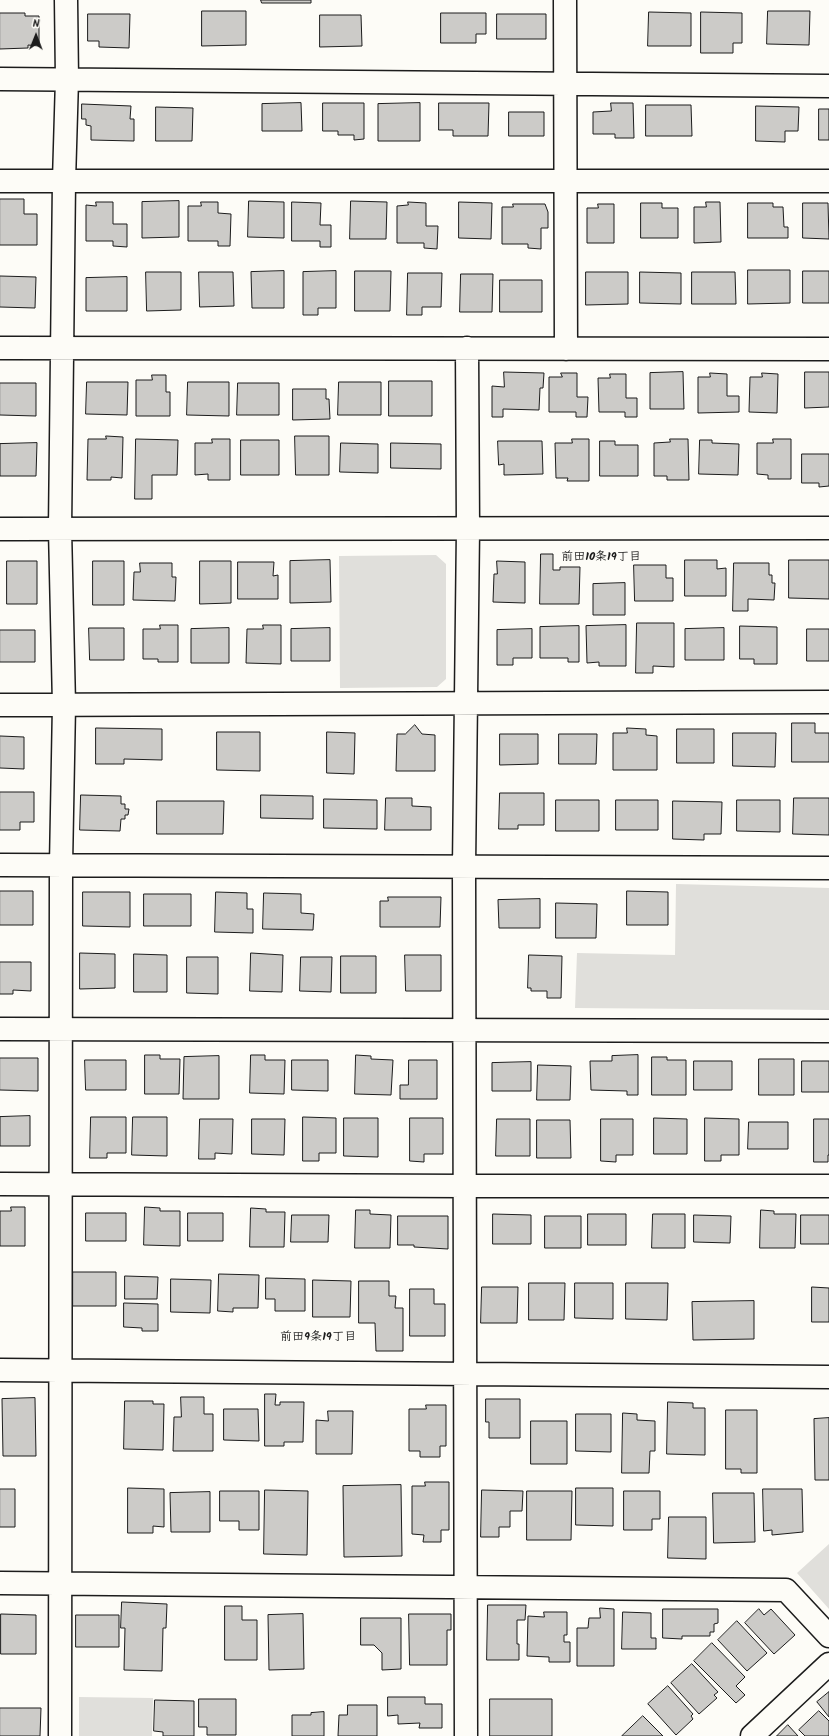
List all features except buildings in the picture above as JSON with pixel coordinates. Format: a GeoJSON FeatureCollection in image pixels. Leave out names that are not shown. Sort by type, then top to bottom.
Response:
{"type":"FeatureCollection","features":[{"type":"Feature","properties":{"kind":"street"},"geometry":{"type":"LineString","coordinates":[[60,1736],[61,865],[64,704],[60,529],[64,181],[67,79],[66,0]]}},
{"type":"Feature","properties":{"kind":"street"},"geometry":{"type":"LineString","coordinates":[[565,0],[566,349]]}},
{"type":"Feature","properties":{"kind":"street"},"geometry":{"type":"LineString","coordinates":[[0,79],[829,86]]}},
{"type":"Feature","properties":{"kind":"street"},"geometry":{"type":"LineString","coordinates":[[0,181],[829,182]]}},
{"type":"Feature","properties":{"kind":"street"},"geometry":{"type":"LineString","coordinates":[[0,348],[829,349]]}},
{"type":"Feature","properties":{"kind":"street"},"geometry":{"type":"LineString","coordinates":[[466,1736],[464,867],[467,703],[468,348]]}},
{"type":"Feature","properties":{"kind":"street"},"geometry":{"type":"LineString","coordinates":[[0,529],[829,528]]}},
{"type":"Feature","properties":{"kind":"street"},"geometry":{"type":"LineString","coordinates":[[0,705],[829,702]]}},
{"type":"Feature","properties":{"kind":"street"},"geometry":{"type":"LineString","coordinates":[[0,865],[829,868]]}},
{"type":"Feature","properties":{"kind":"street"},"geometry":{"type":"LineString","coordinates":[[0,1028],[829,1031]]}},
{"type":"Feature","properties":{"kind":"street"},"geometry":{"type":"LineString","coordinates":[[0,1184],[829,1186]]}},
{"type":"Feature","properties":{"kind":"street"},"geometry":{"type":"LineString","coordinates":[[0,1370],[829,1377]]}},
{"type":"Feature","properties":{"kind":"street"},"geometry":{"type":"LineString","coordinates":[[0,1583],[786,1590],[829,1636]]}},
{"type":"Feature","properties":{"kind":"street"},"geometry":{"type":"LineString","coordinates":[[752,1736],[829,1664]]}},
{"type":"Feature","properties":{"kind":"shaded area"},"geometry":{"type":"Polygon","coordinates":[[[436,555],[446,564],[446,679],[437,687],[340,688],[339,556],[436,555]]]}},
{"type":"Feature","properties":{"kind":"shaded area"},"geometry":{"type":"Polygon","coordinates":[[[676,884],[829,888],[829,1010],[575,1008],[577,953],[675,955],[676,884]]]}},
{"type":"Feature","properties":{"kind":"shaded area"},"geometry":{"type":"Polygon","coordinates":[[[829,1544],[829,1609],[797,1573],[829,1544]]]}},
{"type":"Feature","properties":{"kind":"shaded area"},"geometry":{"type":"Polygon","coordinates":[[[79,1697],[153,1698],[152,1736],[79,1736],[79,1697]]]}},
{"type":"Feature","properties":{"kind":"district","name":"前田10条19丁目"},"geometry":{"type":"Point","coordinates":[601,558]}},
{"type":"Feature","properties":{"kind":"district","name":"前田9条19丁目"},"geometry":{"type":"Point","coordinates":[318,1338]}}]}
